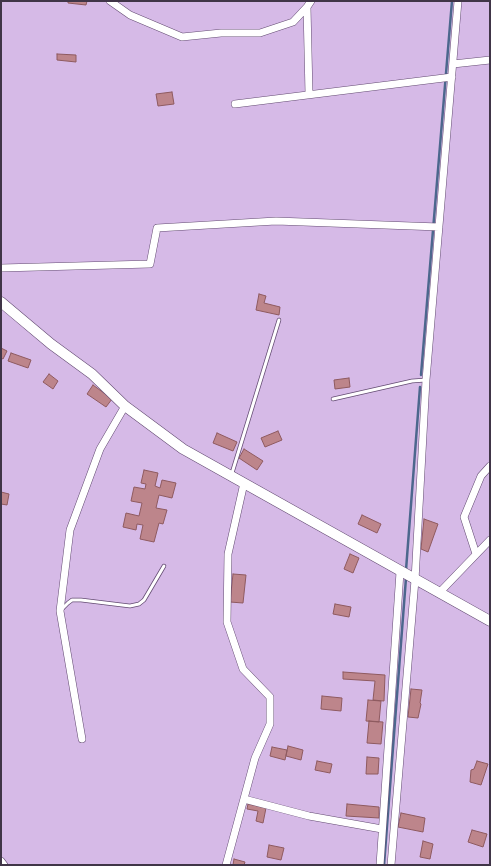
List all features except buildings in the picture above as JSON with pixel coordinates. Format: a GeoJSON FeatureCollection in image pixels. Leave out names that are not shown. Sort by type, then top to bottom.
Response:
{"type":"FeatureCollection","features":[{"type":"Feature","properties":{"kind":"street"},"geometry":{"type":"LineString","coordinates":[[110,1],[130,15],[182,37],[221,33],[260,33],[293,22],[309,4]]}},
{"type":"Feature","properties":{"kind":"street"},"geometry":{"type":"LineString","coordinates":[[391,865],[413,578],[435,226],[448,77],[453,64],[458,1]]}},
{"type":"Feature","properties":{"kind":"street"},"geometry":{"type":"LineString","coordinates":[[309,4],[309,94]]}},
{"type":"Feature","properties":{"kind":"street"},"geometry":{"type":"LineString","coordinates":[[453,64],[490,60]]}},
{"type":"Feature","properties":{"kind":"street"},"geometry":{"type":"LineString","coordinates":[[234,104],[448,77]]}},
{"type":"Feature","properties":{"kind":"street"},"geometry":{"type":"LineString","coordinates":[[1,268],[150,264],[157,228],[276,221],[435,226]]}},
{"type":"Feature","properties":{"kind":"street"},"geometry":{"type":"LineString","coordinates":[[1,302],[51,344],[92,374],[126,406],[183,449],[490,621]]}},
{"type":"Feature","properties":{"kind":"street"},"geometry":{"type":"LineString","coordinates":[[82,739],[60,611],[70,530],[100,449],[126,406]]}},
{"type":"Feature","properties":{"kind":"street"},"geometry":{"type":"LineString","coordinates":[[476,554],[464,517],[481,476],[490,466]]}},
{"type":"Feature","properties":{"kind":"street"},"geometry":{"type":"LineString","coordinates":[[226,865],[255,758],[270,724],[270,697],[243,670],[227,622],[228,554],[244,483]]}},
{"type":"Feature","properties":{"kind":"street"},"geometry":{"type":"LineString","coordinates":[[439,593],[490,540]]}},
{"type":"Feature","properties":{"kind":"street"},"geometry":{"type":"LineString","coordinates":[[380,865],[400,572]]}},
{"type":"Feature","properties":{"kind":"street"},"geometry":{"type":"LineString","coordinates":[[244,799],[309,816],[382,828]]}},
{"type":"Feature","properties":{"kind":"street"},"geometry":{"type":"LineString","coordinates":[[1,861],[4,865]]}},
{"type":"Feature","properties":{"kind":"lane"},"geometry":{"type":"LineString","coordinates":[[232,476],[279,320]]}},
{"type":"Feature","properties":{"kind":"lane"},"geometry":{"type":"LineString","coordinates":[[333,399],[412,381],[426,380]]}},
{"type":"Feature","properties":{"kind":"lane"},"geometry":{"type":"LineString","coordinates":[[60,611],[72,600],[130,606],[140,604],[164,566]]}},
{"type":"Feature","properties":{"kind":"waterway"},"geometry":{"type":"LineString","coordinates":[[421,375],[452,1]]}},
{"type":"Feature","properties":{"kind":"waterway"},"geometry":{"type":"LineString","coordinates":[[406,570],[420,387]]}},
{"type":"Feature","properties":{"kind":"waterway"},"geometry":{"type":"LineString","coordinates":[[384,865],[406,578]]}}]}
